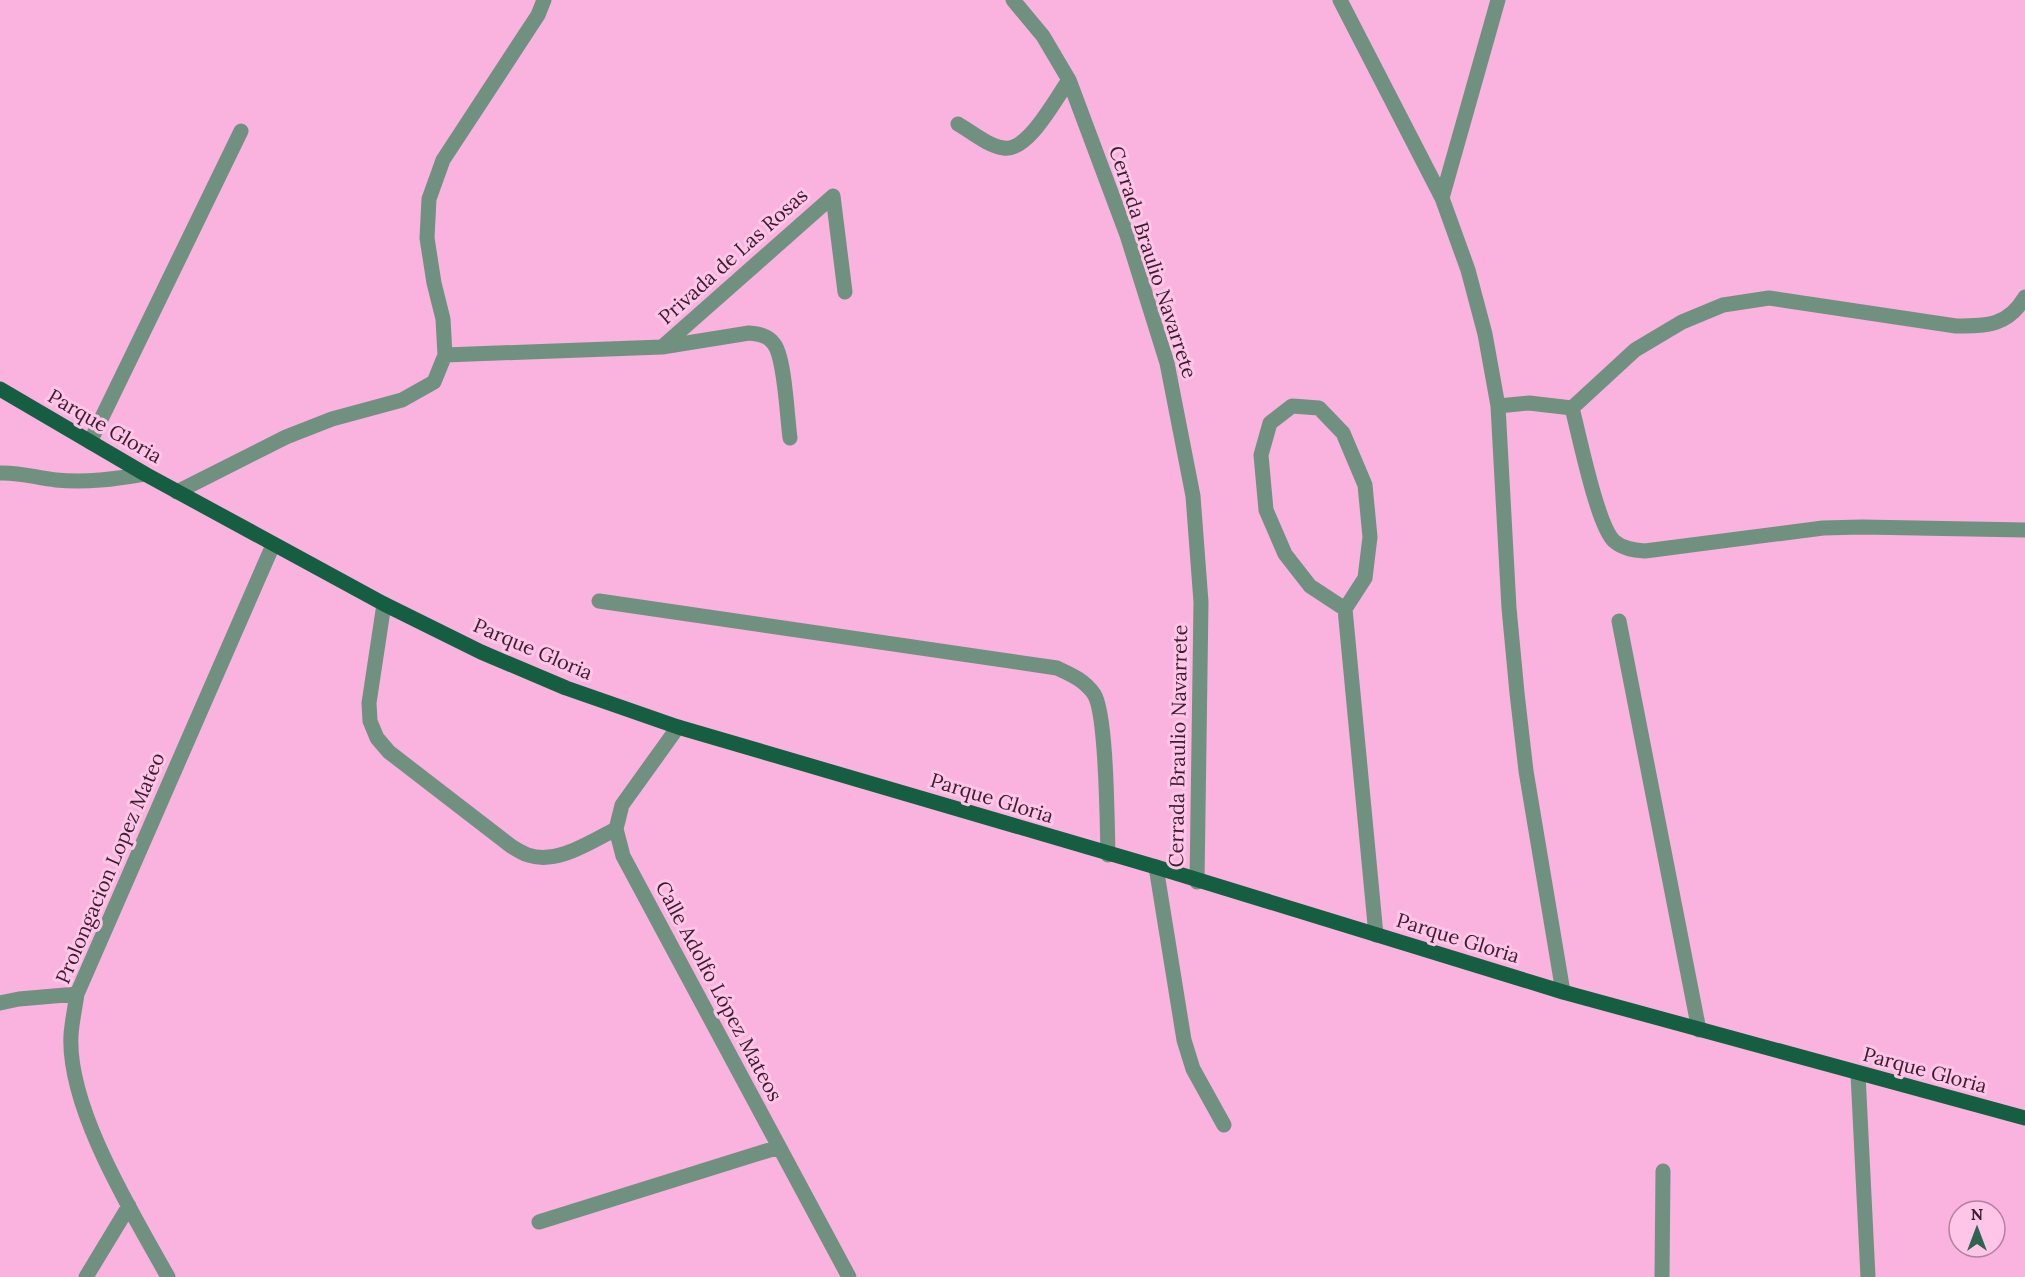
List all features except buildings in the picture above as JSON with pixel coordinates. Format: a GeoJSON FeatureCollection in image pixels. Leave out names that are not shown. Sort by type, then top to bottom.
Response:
{"type":"FeatureCollection","features":[{"type":"Feature","properties":{"kind":"main road","name":"Parque Gloria"},"geometry":{"type":"LineString","coordinates":[[0,389],[177,492],[384,604],[481,652],[566,688],[678,727],[1108,855],[1156,867],[1197,882],[1563,992],[1858,1074],[2022,1113]]}},
{"type":"Feature","properties":{"kind":"street"},"geometry":{"type":"LineString","coordinates":[[177,492],[286,436],[332,419],[402,400],[434,381],[445,355],[443,320],[427,238],[429,199],[443,160],[538,15],[544,0]]}},
{"type":"Feature","properties":{"kind":"street","name":"Cerrada Braulio Navarrete"},"geometry":{"type":"LineString","coordinates":[[1012,0],[1043,36],[1069,80],[1126,235],[1167,363],[1193,496],[1201,602],[1197,882]]}},
{"type":"Feature","properties":{"kind":"street"},"geometry":{"type":"LineString","coordinates":[[1340,0],[1442,198],[1468,270],[1485,334],[1498,406],[1516,693],[1526,771],[1563,992]]}},
{"type":"Feature","properties":{"kind":"street"},"geometry":{"type":"LineString","coordinates":[[1442,198],[1498,0]]}},
{"type":"Feature","properties":{"kind":"street"},"geometry":{"type":"LineString","coordinates":[[958,124],[993,145],[1006,149],[1019,146],[1029,137],[1069,80]]}},
{"type":"Feature","properties":{"kind":"street"},"geometry":{"type":"LineString","coordinates":[[90,442],[241,132]]}},
{"type":"Feature","properties":{"kind":"street","name":"Privada de Las Rosas"},"geometry":{"type":"LineString","coordinates":[[445,355],[662,347],[832,196],[845,292]]}},
{"type":"Feature","properties":{"kind":"street"},"geometry":{"type":"LineString","coordinates":[[1498,406],[1529,403],[1572,408],[1635,351],[1682,322],[1723,305],[1769,298],[1956,326],[1987,326],[2016,312],[2025,297]]}},
{"type":"Feature","properties":{"kind":"street"},"geometry":{"type":"LineString","coordinates":[[662,347],[749,333],[763,335],[774,343],[779,356],[790,438]]}},
{"type":"Feature","properties":{"kind":"street"},"geometry":{"type":"LineString","coordinates":[[1345,609],[1310,586],[1285,554],[1266,510],[1261,455],[1270,423],[1292,405],[1318,408],[1343,433],[1365,485],[1370,537],[1365,578],[1345,609],[1376,935]]}},
{"type":"Feature","properties":{"kind":"street"},"geometry":{"type":"LineString","coordinates":[[1572,408],[1593,491],[1605,527],[1614,541],[1628,550],[1645,551],[1823,528],[2025,530]]}},
{"type":"Feature","properties":{"kind":"street"},"geometry":{"type":"LineString","coordinates":[[0,473],[10,472],[55,480],[85,482],[145,474]]}},
{"type":"Feature","properties":{"kind":"street","name":"Prolongacion Lopez Mateo"},"geometry":{"type":"LineString","coordinates":[[168,1277],[129,1206],[90,1126],[76,1082],[71,1037],[77,994],[273,545]]}},
{"type":"Feature","properties":{"kind":"street"},"geometry":{"type":"LineString","coordinates":[[599,601],[1057,668],[1079,677],[1095,695],[1102,718],[1108,855]]}},
{"type":"Feature","properties":{"kind":"street"},"geometry":{"type":"LineString","coordinates":[[384,604],[369,703],[370,721],[376,738],[389,752],[511,846],[528,855],[547,858],[566,853],[616,830],[622,806],[678,727]]}},
{"type":"Feature","properties":{"kind":"street"},"geometry":{"type":"LineString","coordinates":[[1619,621],[1699,1030]]}},
{"type":"Feature","properties":{"kind":"street","name":"Calle Adolfo López Mateos"},"geometry":{"type":"LineString","coordinates":[[616,830],[623,856],[849,1277]]}},
{"type":"Feature","properties":{"kind":"street"},"geometry":{"type":"LineString","coordinates":[[1156,867],[1184,1040],[1193,1069],[1224,1125]]}},
{"type":"Feature","properties":{"kind":"street"},"geometry":{"type":"LineString","coordinates":[[0,1004],[19,999],[77,994]]}},
{"type":"Feature","properties":{"kind":"street"},"geometry":{"type":"LineString","coordinates":[[1858,1074],[1868,1277]]}},
{"type":"Feature","properties":{"kind":"street"},"geometry":{"type":"LineString","coordinates":[[538,1222],[779,1147]]}},
{"type":"Feature","properties":{"kind":"street"},"geometry":{"type":"LineString","coordinates":[[1662,1277],[1663,1171]]}},
{"type":"Feature","properties":{"kind":"street"},"geometry":{"type":"LineString","coordinates":[[86,1277],[129,1206]]}}]}
